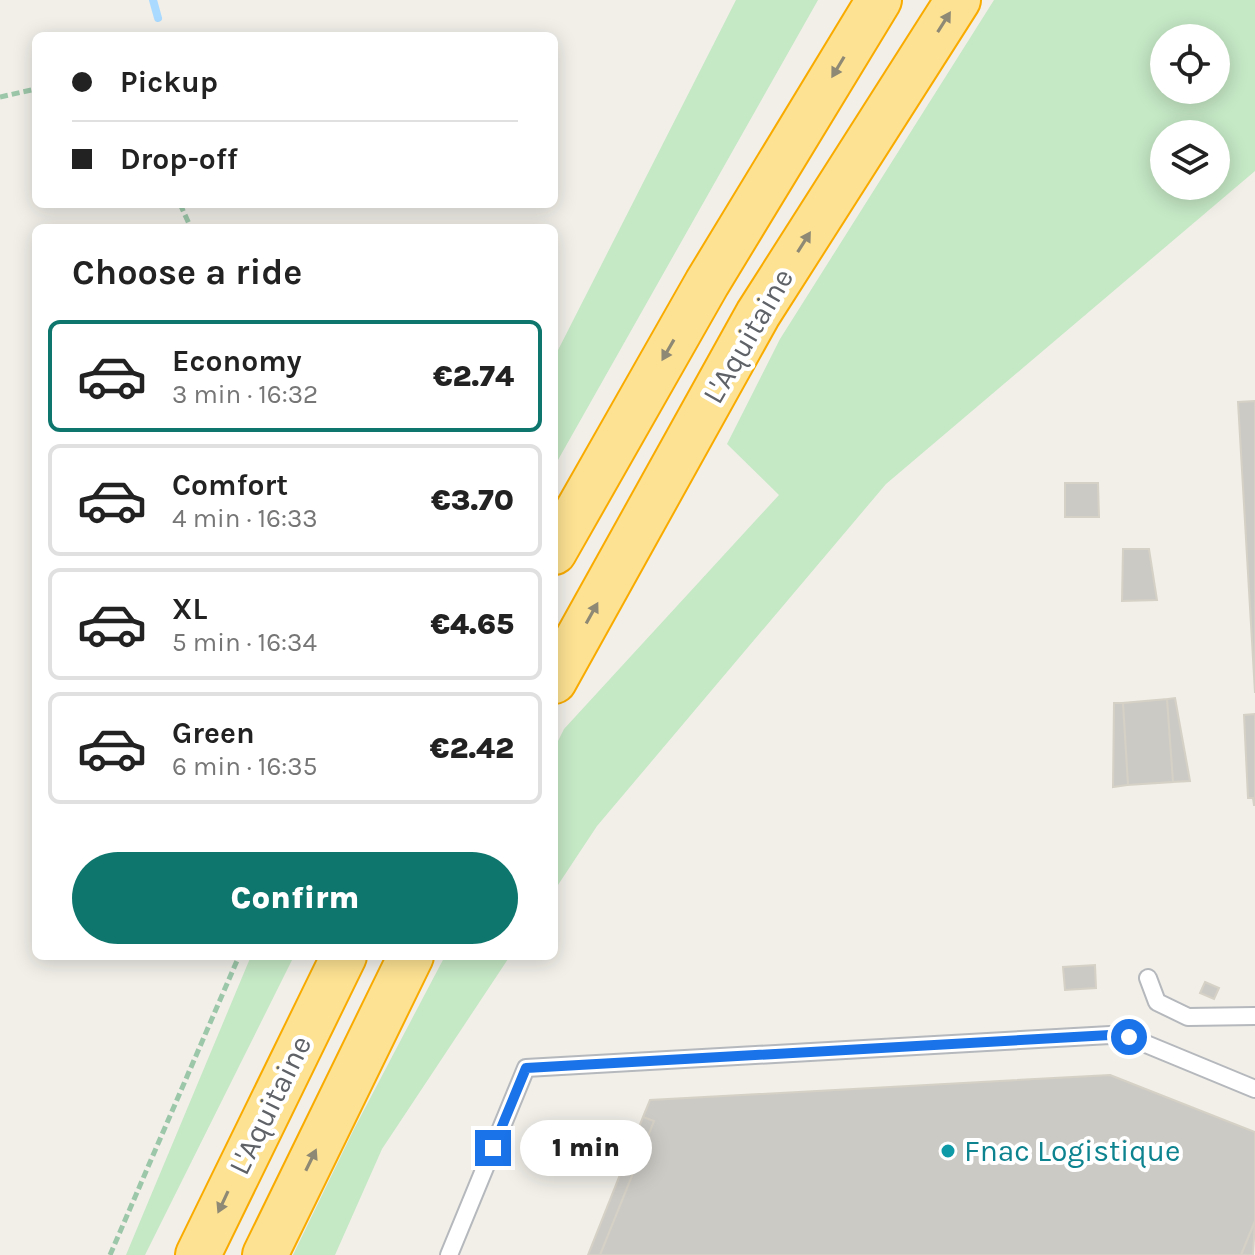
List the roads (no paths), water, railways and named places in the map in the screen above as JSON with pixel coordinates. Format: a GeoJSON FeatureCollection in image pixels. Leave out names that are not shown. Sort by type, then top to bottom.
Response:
{"type":"FeatureCollection","features":[{"type":"Feature","properties":{"kind":"highway","name":"L'Aquitaine"},"geometry":{"type":"LineString","coordinates":[[558,545],[707,283],[879,0]]}},
{"type":"Feature","properties":{"kind":"highway","name":"L'Aquitaine"},"geometry":{"type":"LineString","coordinates":[[558,674],[758,314],[958,0]]}},
{"type":"Feature","properties":{"kind":"highway","name":"L'Aquitaine"},"geometry":{"type":"LineString","coordinates":[[198,1255],[342,960]]}},
{"type":"Feature","properties":{"kind":"highway","name":"L'Aquitaine"},"geometry":{"type":"LineString","coordinates":[[265,1255],[409,960]]}},
{"type":"Feature","properties":{"kind":"lane"},"geometry":{"type":"LineString","coordinates":[[1148,978],[1157,1002],[1188,1017],[1255,1016]]}},
{"type":"Feature","properties":{"kind":"lane"},"geometry":{"type":"LineString","coordinates":[[449,1255],[526,1068],[1110,1035],[1129,1037],[1255,1089]]}},
{"type":"Feature","properties":{"kind":"waterway"},"geometry":{"type":"LineString","coordinates":[[153,0],[158,18]]}},
{"type":"Feature","properties":{"kind":"place","name":"Fnac Logistique"},"geometry":{"type":"Point","coordinates":[948,1151]}}]}
